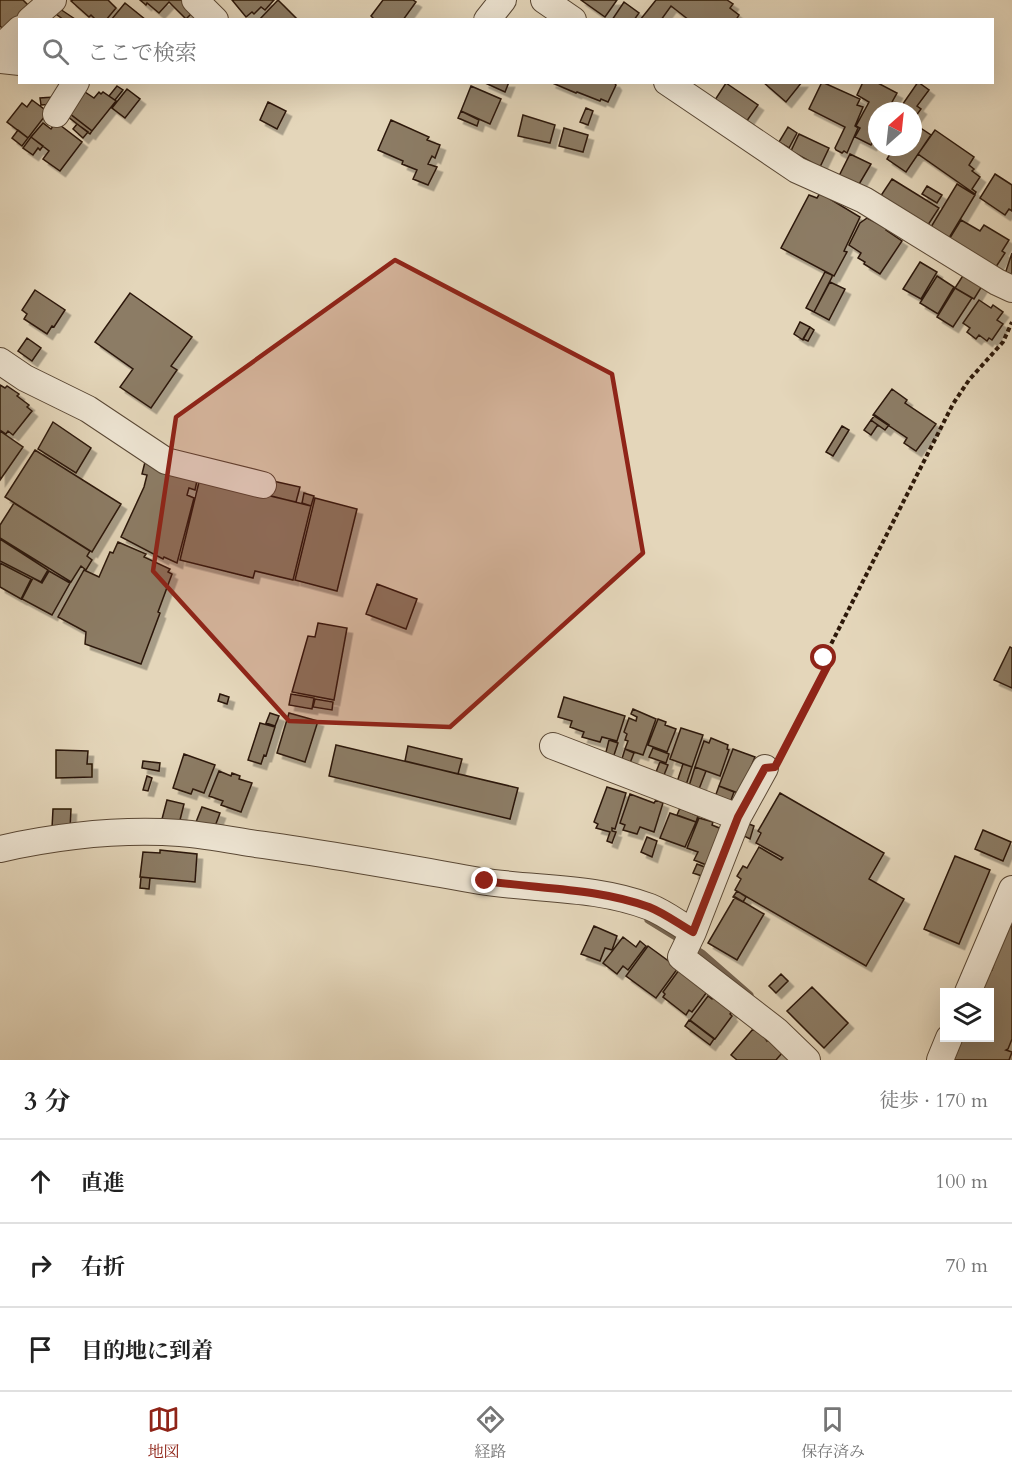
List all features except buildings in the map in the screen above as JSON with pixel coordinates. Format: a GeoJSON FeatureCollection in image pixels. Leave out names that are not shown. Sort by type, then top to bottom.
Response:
{"type":"FeatureCollection","features":[{"type":"Feature","properties":{"kind":"street"},"geometry":{"type":"LineString","coordinates":[[32,18],[53,0]]}},
{"type":"Feature","properties":{"kind":"street"},"geometry":{"type":"LineString","coordinates":[[195,0],[213,18]]}},
{"type":"Feature","properties":{"kind":"street"},"geometry":{"type":"LineString","coordinates":[[489,18],[503,0]]}},
{"type":"Feature","properties":{"kind":"street"},"geometry":{"type":"LineString","coordinates":[[544,0],[570,18]]}},
{"type":"Feature","properties":{"kind":"street"},"geometry":{"type":"LineString","coordinates":[[0,48],[18,31]]}},
{"type":"Feature","properties":{"kind":"street"},"geometry":{"type":"LineString","coordinates":[[0,60],[18,62]]}},
{"type":"Feature","properties":{"kind":"street"},"geometry":{"type":"LineString","coordinates":[[56,114],[75,84]]}},
{"type":"Feature","properties":{"kind":"street"},"geometry":{"type":"LineString","coordinates":[[670,84],[797,170],[864,200],[1012,289]]}},
{"type":"Feature","properties":{"kind":"street"},"geometry":{"type":"LineString","coordinates":[[0,361],[25,378],[88,409],[166,461],[263,485]]}},
{"type":"Feature","properties":{"kind":"street"},"geometry":{"type":"LineString","coordinates":[[553,746],[738,817]]}},
{"type":"Feature","properties":{"kind":"street"},"geometry":{"type":"LineString","coordinates":[[765,768],[738,817],[681,957],[777,1031],[807,1060]]}},
{"type":"Feature","properties":{"kind":"street"},"geometry":{"type":"LineString","coordinates":[[0,849],[51,838],[149,832],[181,833],[306,850],[485,881],[527,887],[564,888],[608,896],[650,908],[693,932]]}},
{"type":"Feature","properties":{"kind":"street"},"geometry":{"type":"LineString","coordinates":[[970,988],[1012,889]]}},
{"type":"Feature","properties":{"kind":"street"},"geometry":{"type":"LineString","coordinates":[[940,1060],[947,1042]]}},
{"type":"Feature","properties":{"kind":"path"},"geometry":{"type":"LineString","coordinates":[[765,768],[775,767],[830,661],[824,658],[953,404],[969,380],[1003,342],[1012,322]]}},
{"type":"Feature","properties":{"kind":"highlighted area"},"geometry":{"type":"Polygon","coordinates":[[[395,260],[612,374],[643,553],[450,727],[289,721],[153,571],[176,417],[395,260]]]}},
{"type":"Feature","properties":{"kind":"waterway"},"geometry":{"type":"LineString","coordinates":[[648,920],[682,941]]}},
{"type":"Feature","properties":{"kind":"waterway"},"geometry":{"type":"LineString","coordinates":[[692,947],[750,995]]}},
{"type":"Feature","properties":{"kind":"route"},"geometry":{"type":"LineString","coordinates":[[485,881],[527,887],[564,888],[608,896],[650,908],[693,932],[738,817],[765,768],[775,767],[830,661],[824,658]]}}]}
